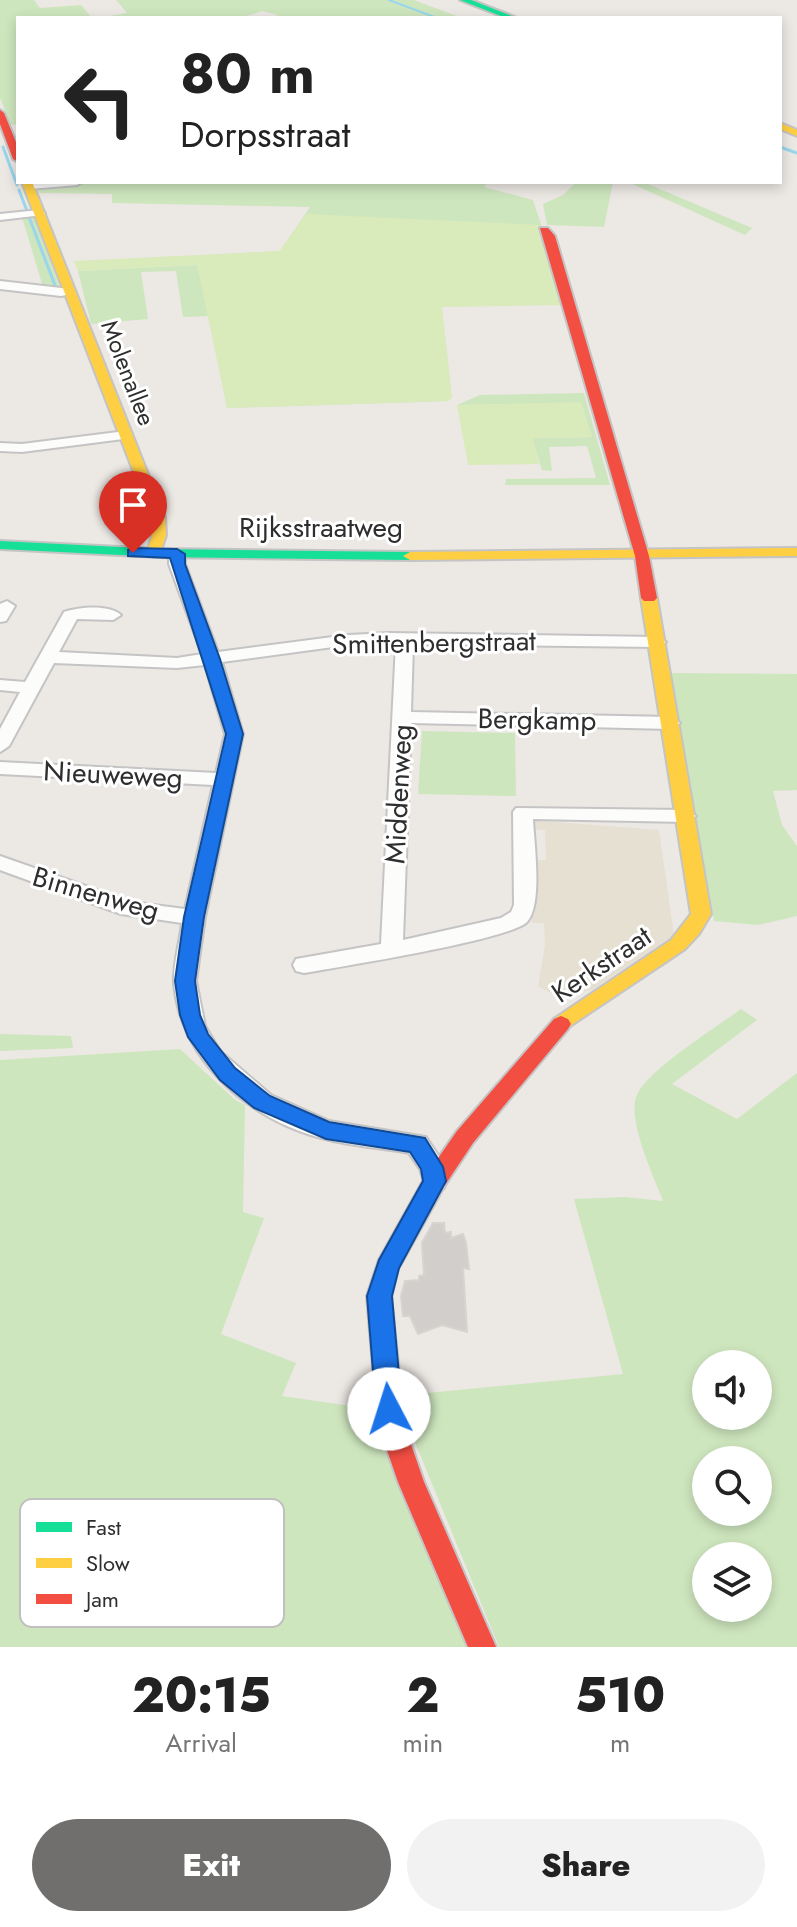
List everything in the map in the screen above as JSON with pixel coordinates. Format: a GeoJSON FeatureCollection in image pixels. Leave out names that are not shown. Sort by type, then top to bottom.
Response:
{"type":"FeatureCollection","features":[{"type":"Feature","properties":{"kind":"main road"},"geometry":{"type":"LineString","coordinates":[[456,2],[481,16]]}},
{"type":"Feature","properties":{"kind":"main road"},"geometry":{"type":"LineString","coordinates":[[456,2],[506,16]]}},
{"type":"Feature","properties":{"kind":"main road"},"geometry":{"type":"LineString","coordinates":[[0,113],[16,154]]}},
{"type":"Feature","properties":{"kind":"main road","name":"Molenallee"},"geometry":{"type":"LineString","coordinates":[[28,184],[158,517],[159,535],[154,553]]}},
{"type":"Feature","properties":{"kind":"main road"},"geometry":{"type":"LineString","coordinates":[[544,230],[550,236],[642,556]]}},
{"type":"Feature","properties":{"kind":"main road","name":"Rijksstraatweg"},"geometry":{"type":"LineString","coordinates":[[0,545],[177,554],[642,556],[797,552]]}},
{"type":"Feature","properties":{"kind":"main road","name":"Kerkstraat"},"geometry":{"type":"LineString","coordinates":[[482,1647],[411,1482],[391,1424],[379,1296],[387,1267],[435,1181],[465,1137],[570,1015],[681,943],[696,929],[701,914],[642,556]]}},
{"type":"Feature","properties":{"kind":"street"},"geometry":{"type":"LineString","coordinates":[[0,217],[39,213]]}},
{"type":"Feature","properties":{"kind":"street"},"geometry":{"type":"LineString","coordinates":[[0,285],[20,286],[40,292],[70,293]]}},
{"type":"Feature","properties":{"kind":"street"},"geometry":{"type":"LineString","coordinates":[[0,447],[22,448],[126,435]]}},
{"type":"Feature","properties":{"kind":"street"},"geometry":{"type":"LineString","coordinates":[[177,554],[177,564],[212,659],[234,734],[194,917],[185,981],[190,1015],[199,1037],[227,1074],[262,1102],[307,1125],[347,1135],[417,1144],[465,1137]]}},
{"type":"Feature","properties":{"kind":"street"},"geometry":{"type":"LineString","coordinates":[[0,746],[70,616],[78,613],[113,615]]}},
{"type":"Feature","properties":{"kind":"street","name":"Smittenbergstraat"},"geometry":{"type":"LineString","coordinates":[[48,657],[167,663],[348,640],[405,638],[657,642]]}},
{"type":"Feature","properties":{"kind":"street","name":"Middenweg"},"geometry":{"type":"LineString","coordinates":[[392,950],[405,638]]}},
{"type":"Feature","properties":{"kind":"street"},"geometry":{"type":"LineString","coordinates":[[0,685],[29,688]]}},
{"type":"Feature","properties":{"kind":"street","name":"Bergkamp"},"geometry":{"type":"LineString","coordinates":[[402,717],[671,723]]}},
{"type":"Feature","properties":{"kind":"street","name":"Nieuweweg"},"geometry":{"type":"LineString","coordinates":[[0,768],[226,780]]}},
{"type":"Feature","properties":{"kind":"street"},"geometry":{"type":"LineString","coordinates":[[304,965],[392,950],[507,924],[519,917],[525,905],[523,812],[686,816]]}},
{"type":"Feature","properties":{"kind":"street","name":"Binnenweg"},"geometry":{"type":"LineString","coordinates":[[0,863],[129,909],[194,917]]}},
{"type":"Feature","properties":{"kind":"street"},"geometry":{"type":"LineString","coordinates":[[417,1144],[432,1167],[435,1181]]}},
{"type":"Feature","properties":{"kind":"shaded area"},"geometry":{"type":"Polygon","coordinates":[[[529,820],[659,830],[674,935],[592,990],[575,992],[564,1001],[538,986],[545,945],[544,923],[532,923],[530,860],[546,860],[545,830],[529,829],[529,820]]]}},
{"type":"Feature","properties":{"kind":"green space"},"geometry":{"type":"Polygon","coordinates":[[[0,0],[34,0],[40,8],[81,5],[90,16],[16,16],[16,124],[11,125],[0,98],[0,0]]]}},
{"type":"Feature","properties":{"kind":"green space"},"geometry":{"type":"Polygon","coordinates":[[[116,0],[414,0],[457,16],[276,16],[262,11],[247,16],[110,16],[127,13],[116,0]]]}},
{"type":"Feature","properties":{"kind":"green space"},"geometry":{"type":"Polygon","coordinates":[[[71,184],[486,184],[484,187],[533,200],[542,227],[296,254],[208,255],[280,251],[310,207],[112,203],[112,194],[39,193],[37,188],[71,184]]]}},
{"type":"Feature","properties":{"kind":"green space"},"geometry":{"type":"Polygon","coordinates":[[[574,184],[613,184],[604,227],[547,225],[543,204],[563,195],[574,184]]]}},
{"type":"Feature","properties":{"kind":"green space"},"geometry":{"type":"Polygon","coordinates":[[[632,184],[648,184],[752,228],[745,235],[632,184]]]}},
{"type":"Feature","properties":{"kind":"green space"},"geometry":{"type":"Polygon","coordinates":[[[306,214],[541,225],[567,305],[442,307],[452,397],[448,401],[227,408],[197,265],[78,271],[74,261],[280,251],[306,214]]]}},
{"type":"Feature","properties":{"kind":"green space"},"geometry":{"type":"Polygon","coordinates":[[[34,216],[61,291],[43,287],[22,217],[34,216]]]}},
{"type":"Feature","properties":{"kind":"green space"},"geometry":{"type":"Polygon","coordinates":[[[197,265],[452,397],[448,401],[227,408],[210,316],[183,317],[176,271],[141,272],[148,319],[91,324],[78,271],[197,265]]]}},
{"type":"Feature","properties":{"kind":"green space"},"geometry":{"type":"Polygon","coordinates":[[[584,393],[610,485],[505,485],[506,479],[596,478],[587,446],[549,447],[552,471],[542,470],[532,438],[592,437],[581,403],[457,405],[480,395],[584,393]]]}},
{"type":"Feature","properties":{"kind":"green space"},"geometry":{"type":"Polygon","coordinates":[[[581,402],[592,437],[533,438],[539,464],[468,465],[457,405],[581,402]]]}},
{"type":"Feature","properties":{"kind":"green space"},"geometry":{"type":"Polygon","coordinates":[[[670,673],[797,674],[797,790],[773,791],[782,825],[797,846],[797,916],[758,925],[714,921],[670,673]]]}},
{"type":"Feature","properties":{"kind":"green space"},"geometry":{"type":"Polygon","coordinates":[[[422,731],[515,733],[516,796],[418,794],[422,731]]]}},
{"type":"Feature","properties":{"kind":"green space"},"geometry":{"type":"Polygon","coordinates":[[[741,1009],[757,1020],[672,1084],[737,1119],[797,1073],[797,1647],[499,1647],[396,1396],[623,1374],[574,1199],[625,1197],[663,1201],[638,1133],[635,1118],[637,1095],[654,1074],[741,1009]]]}},
{"type":"Feature","properties":{"kind":"green space"},"geometry":{"type":"Polygon","coordinates":[[[0,1034],[71,1036],[73,1048],[0,1051],[0,1034]]]}},
{"type":"Feature","properties":{"kind":"green space"},"geometry":{"type":"Polygon","coordinates":[[[180,1049],[234,1099],[245,1105],[243,1212],[264,1218],[221,1334],[296,1363],[282,1396],[379,1410],[475,1647],[0,1647],[0,1060],[180,1049]]]}},
{"type":"Feature","properties":{"kind":"building"},"geometry":{"type":"Polygon","coordinates":[[[433,1223],[444,1223],[445,1233],[451,1232],[451,1238],[463,1234],[466,1243],[469,1269],[463,1268],[467,1332],[442,1325],[418,1334],[410,1316],[403,1316],[401,1296],[405,1281],[419,1280],[419,1276],[424,1275],[422,1243],[433,1223]]]}},
{"type":"Feature","properties":{"kind":"waterway"},"geometry":{"type":"LineString","coordinates":[[389,0],[432,16]]}},
{"type":"Feature","properties":{"kind":"waterway"},"geometry":{"type":"LineString","coordinates":[[3,147],[16,182]]}},
{"type":"Feature","properties":{"kind":"waterway"},"geometry":{"type":"LineString","coordinates":[[782,148],[797,153]]}},
{"type":"Feature","properties":{"kind":"waterway"},"geometry":{"type":"LineString","coordinates":[[19,190],[27,211]]}},
{"type":"Feature","properties":{"kind":"waterway"},"geometry":{"type":"LineString","coordinates":[[29,217],[56,288]]}},
{"type":"Feature","properties":{"kind":"traffic: fast"},"geometry":{"type":"LineString","coordinates":[[464,0],[508,16]]}},
{"type":"Feature","properties":{"kind":"traffic: fast"},"geometry":{"type":"LineString","coordinates":[[0,545],[160,553],[410,556]]}},
{"type":"Feature","properties":{"kind":"traffic: slow"},"geometry":{"type":"LineString","coordinates":[[782,127],[797,133]]}},
{"type":"Feature","properties":{"kind":"traffic: slow"},"geometry":{"type":"LineString","coordinates":[[28,184],[158,517],[159,535],[154,553]]}},
{"type":"Feature","properties":{"kind":"traffic: slow"},"geometry":{"type":"LineString","coordinates":[[410,556],[797,552]]}},
{"type":"Feature","properties":{"kind":"traffic: slow"},"geometry":{"type":"LineString","coordinates":[[561,1024],[678,944],[692,930],[701,914],[649,598]]}},
{"type":"Feature","properties":{"kind":"traffic: jam"},"geometry":{"type":"LineString","coordinates":[[0,113],[16,154]]}},
{"type":"Feature","properties":{"kind":"traffic: jam"},"geometry":{"type":"LineString","coordinates":[[544,230],[550,236],[642,556],[649,598]]}},
{"type":"Feature","properties":{"kind":"traffic: jam"},"geometry":{"type":"LineString","coordinates":[[482,1647],[411,1482],[391,1424],[379,1296],[387,1267],[435,1181],[465,1137],[561,1024]]}},
{"type":"Feature","properties":{"kind":"route"},"geometry":{"type":"LineString","coordinates":[[133,553],[177,554],[177,564],[233,725],[233,745],[194,917],[185,981],[190,1015],[199,1037],[227,1074],[262,1102],[307,1125],[347,1135],[417,1144],[432,1167],[435,1181],[411,1219],[387,1267],[379,1296],[389,1409]]}}]}
